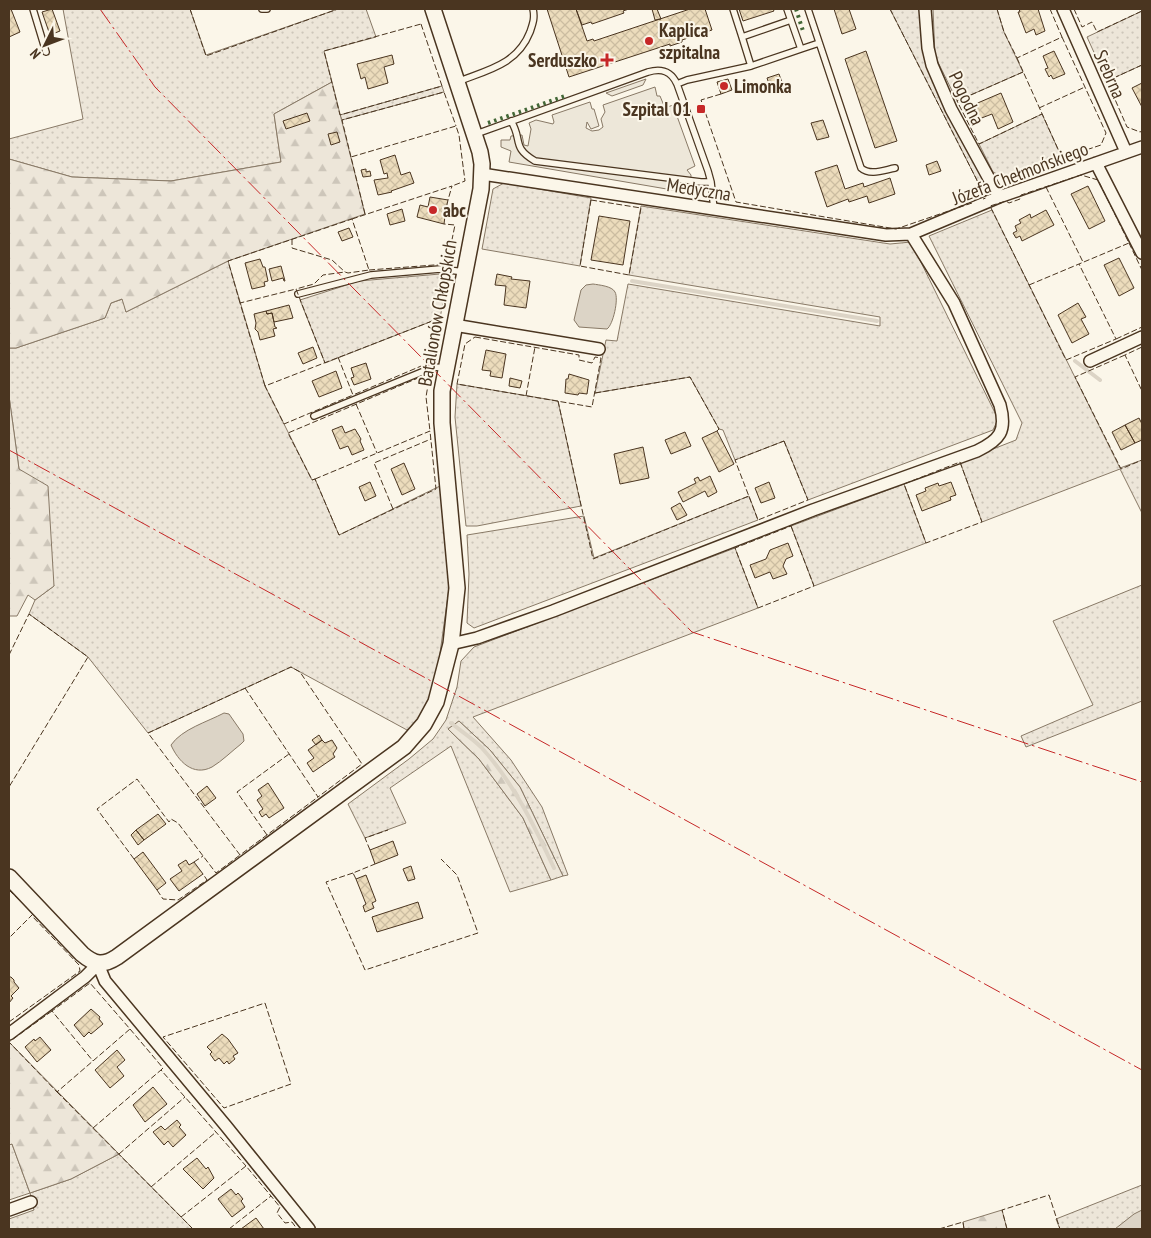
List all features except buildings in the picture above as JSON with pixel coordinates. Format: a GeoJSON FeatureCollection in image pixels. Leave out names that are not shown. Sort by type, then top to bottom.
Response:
{"type":"FeatureCollection","features":[{"type":"Feature","properties":{"kind":"street","name":"Batalionów Chłopskich"},"geometry":{"type":"LineString","coordinates":[[98,964],[103,964],[117,957],[404,748],[424,724],[436,702],[451,644],[457,588],[442,423],[442,390],[481,189],[482,174],[480,152],[433,9]]}},
{"type":"Feature","properties":{"kind":"street","name":"Pogodna"},"geometry":{"type":"LineString","coordinates":[[925,9],[928,48],[932,65],[951,109],[999,197]]}},
{"type":"Feature","properties":{"kind":"street","name":"Srebrna"},"geometry":{"type":"LineString","coordinates":[[1063,9],[1126,152]]}},
{"type":"Feature","properties":{"kind":"street","name":"Józefa Chełmońskiego"},"geometry":{"type":"LineString","coordinates":[[911,234],[999,197],[1142,147]]}},
{"type":"Feature","properties":{"kind":"street"},"geometry":{"type":"LineString","coordinates":[[1096,163],[1142,253]]}},
{"type":"Feature","properties":{"kind":"street","name":"Medyczna"},"geometry":{"type":"LineString","coordinates":[[482,174],[886,235],[911,234]]}},
{"type":"Feature","properties":{"kind":"street"},"geometry":{"type":"LineString","coordinates":[[451,644],[476,638],[553,611],[795,517],[977,451],[991,444],[1001,433],[1004,420],[1000,405],[954,303],[911,234]]}},
{"type":"Feature","properties":{"kind":"street"},"geometry":{"type":"LineString","coordinates":[[454,325],[599,349]]}},
{"type":"Feature","properties":{"kind":"street"},"geometry":{"type":"LineString","coordinates":[[1090,361],[1142,337]]}},
{"type":"Feature","properties":{"kind":"street"},"geometry":{"type":"LineString","coordinates":[[9,877],[82,954],[98,964],[105,981],[220,1118],[308,1229]]}},
{"type":"Feature","properties":{"kind":"street"},"geometry":{"type":"LineString","coordinates":[[9,1034],[84,977],[98,964]]}},
{"type":"Feature","properties":{"kind":"street"},"geometry":{"type":"LineString","coordinates":[[9,1210],[31,1202]]}},
{"type":"Feature","properties":{"kind":"lane"},"geometry":{"type":"LineString","coordinates":[[33,9],[46,52]]}},
{"type":"Feature","properties":{"kind":"lane"},"geometry":{"type":"LineString","coordinates":[[262,9],[267,9]]}},
{"type":"Feature","properties":{"kind":"lane"},"geometry":{"type":"LineString","coordinates":[[458,82],[505,63],[519,52],[527,39],[535,18],[533,9]]}},
{"type":"Feature","properties":{"kind":"lane"},"geometry":{"type":"LineString","coordinates":[[732,9],[751,66]]}},
{"type":"Feature","properties":{"kind":"lane"},"geometry":{"type":"LineString","coordinates":[[787,9],[800,49]]}},
{"type":"Feature","properties":{"kind":"lane"},"geometry":{"type":"LineString","coordinates":[[808,9],[861,168],[865,172],[894,168]]}},
{"type":"Feature","properties":{"kind":"lane"},"geometry":{"type":"LineString","coordinates":[[742,37],[791,20]]}},
{"type":"Feature","properties":{"kind":"lane"},"geometry":{"type":"LineString","coordinates":[[678,84],[751,66],[819,43]]}},
{"type":"Feature","properties":{"kind":"lane"},"geometry":{"type":"LineString","coordinates":[[474,134],[569,99],[656,70],[664,70],[670,73],[678,84],[708,171],[714,209]]}},
{"type":"Feature","properties":{"kind":"lane"},"geometry":{"type":"LineString","coordinates":[[511,121],[517,130],[518,146],[535,160],[711,182]]}},
{"type":"Feature","properties":{"kind":"lane"},"geometry":{"type":"LineString","coordinates":[[298,294],[371,275],[440,269],[464,272]]}},
{"type":"Feature","properties":{"kind":"lane"},"geometry":{"type":"LineString","coordinates":[[314,416],[434,367],[446,368]]}},
{"type":"Feature","properties":{"kind":"green space"},"geometry":{"type":"Polygon","coordinates":[[[63,9],[190,9],[206,55],[338,9],[366,9],[376,37],[324,51],[332,82],[274,114],[281,162],[171,181],[72,177],[9,159],[9,139],[83,119],[63,9]]]}},
{"type":"Feature","properties":{"kind":"green space"},"geometry":{"type":"Polygon","coordinates":[[[890,9],[920,9],[922,36],[987,186],[989,192],[986,198],[890,9]]]}},
{"type":"Feature","properties":{"kind":"green space"},"geometry":{"type":"Polygon","coordinates":[[[933,9],[997,9],[1004,32],[1023,72],[957,101],[935,56],[933,9]]]}},
{"type":"Feature","properties":{"kind":"green space"},"geometry":{"type":"Polygon","coordinates":[[[1142,11],[1142,65],[1107,81],[1087,37],[1142,11]]]}},
{"type":"Feature","properties":{"kind":"green space"},"geometry":{"type":"Polygon","coordinates":[[[332,82],[365,214],[228,261],[126,312],[122,299],[111,303],[105,318],[16,348],[9,348],[9,159],[72,177],[171,181],[281,162],[274,114],[332,82]]]}},
{"type":"Feature","properties":{"kind":"green space"},"geometry":{"type":"Polygon","coordinates":[[[442,86],[444,92],[342,120],[340,115],[442,86]]]}},
{"type":"Feature","properties":{"kind":"green space"},"geometry":{"type":"Polygon","coordinates":[[[1042,114],[1062,158],[1005,178],[993,172],[979,144],[1042,114]]]}},
{"type":"Feature","properties":{"kind":"green space"},"geometry":{"type":"Polygon","coordinates":[[[504,183],[591,198],[580,266],[482,249],[493,189],[504,183]]]}},
{"type":"Feature","properties":{"kind":"green space"},"geometry":{"type":"Polygon","coordinates":[[[641,206],[890,244],[911,242],[998,419],[993,430],[808,500],[784,441],[735,460],[723,430],[719,429],[690,377],[595,393],[606,340],[617,341],[628,284],[880,326],[880,317],[629,275],[641,206]]]}},
{"type":"Feature","properties":{"kind":"green space"},"geometry":{"type":"Polygon","coordinates":[[[992,210],[1120,468],[1142,460],[1142,513],[1120,469],[982,522],[960,462],[1016,440],[1022,423],[929,236],[992,210]]]}},
{"type":"Feature","properties":{"kind":"green space"},"geometry":{"type":"Polygon","coordinates":[[[228,261],[265,386],[312,480],[315,479],[339,535],[440,486],[450,581],[436,682],[430,706],[418,723],[407,730],[291,667],[148,733],[88,657],[29,614],[35,600],[54,586],[19,469],[9,396],[9,348],[16,348],[105,318],[111,303],[123,299],[126,312],[228,261]]]}},
{"type":"Feature","properties":{"kind":"green space"},"geometry":{"type":"Polygon","coordinates":[[[440,274],[447,282],[440,318],[325,363],[300,300],[359,281],[440,274]]]}},
{"type":"Feature","properties":{"kind":"green space"},"geometry":{"type":"Polygon","coordinates":[[[457,384],[558,401],[581,506],[477,526],[466,526],[455,417],[457,384]]]}},
{"type":"Feature","properties":{"kind":"green space"},"geometry":{"type":"Polygon","coordinates":[[[9,396],[19,469],[48,486],[54,586],[35,600],[28,595],[17,616],[9,616],[9,396]]]}},
{"type":"Feature","properties":{"kind":"green space"},"geometry":{"type":"Polygon","coordinates":[[[904,484],[926,543],[814,586],[791,526],[904,484]]]}},
{"type":"Feature","properties":{"kind":"green space"},"geometry":{"type":"Polygon","coordinates":[[[749,496],[758,520],[474,628],[467,623],[469,574],[467,535],[584,516],[594,558],[749,496]]]}},
{"type":"Feature","properties":{"kind":"green space"},"geometry":{"type":"Polygon","coordinates":[[[735,548],[758,608],[473,717],[511,760],[542,807],[568,875],[563,876],[520,787],[490,750],[459,721],[448,729],[479,759],[523,818],[551,880],[510,892],[451,746],[390,788],[406,823],[365,838],[348,804],[433,739],[446,720],[457,687],[461,661],[474,647],[735,548]]]}},
{"type":"Feature","properties":{"kind":"green space"},"geometry":{"type":"Polygon","coordinates":[[[1142,585],[1142,701],[1026,747],[1021,736],[1093,705],[1053,621],[1142,585]]]}},
{"type":"Feature","properties":{"kind":"green space"},"geometry":{"type":"Polygon","coordinates":[[[459,721],[490,750],[520,787],[563,876],[551,880],[523,818],[479,759],[448,729],[459,721]]]}},
{"type":"Feature","properties":{"kind":"green space"},"geometry":{"type":"Polygon","coordinates":[[[9,1042],[119,1154],[71,1179],[30,1193],[12,1144],[9,1145],[9,1042]]]}},
{"type":"Feature","properties":{"kind":"green space"},"geometry":{"type":"Polygon","coordinates":[[[12,1144],[30,1193],[9,1200],[9,1145],[12,1144]]]}},
{"type":"Feature","properties":{"kind":"green space"},"geometry":{"type":"Polygon","coordinates":[[[119,1154],[193,1229],[9,1229],[9,1219],[34,1210],[30,1193],[71,1179],[119,1154]]]}},
{"type":"Feature","properties":{"kind":"green space"},"geometry":{"type":"Polygon","coordinates":[[[1142,1185],[1142,1229],[1060,1229],[1056,1219],[1142,1185]]]}},
{"type":"Feature","properties":{"kind":"green space"},"geometry":{"type":"Polygon","coordinates":[[[1002,1210],[1007,1229],[964,1229],[963,1222],[1002,1210]]]}},
{"type":"Feature","properties":{"kind":"shaded area"},"geometry":{"type":"Polygon","coordinates":[[[646,79],[643,85],[612,96],[606,93],[646,79]]]}},
{"type":"Feature","properties":{"kind":"shaded area"},"geometry":{"type":"Polygon","coordinates":[[[655,87],[657,96],[660,96],[665,108],[673,105],[695,166],[687,170],[691,175],[690,193],[509,162],[511,151],[501,147],[501,140],[510,140],[511,136],[522,135],[524,145],[528,146],[531,129],[529,123],[536,120],[553,124],[552,115],[590,102],[599,126],[591,129],[587,122],[586,128],[592,131],[599,130],[603,127],[601,119],[605,112],[603,105],[655,87]]]}},
{"type":"Feature","properties":{"kind":"shaded area"},"geometry":{"type":"Polygon","coordinates":[[[593,284],[608,287],[616,295],[615,312],[607,329],[579,327],[574,320],[581,290],[586,285],[593,284]]]}},
{"type":"Feature","properties":{"kind":"shaded area"},"geometry":{"type":"Polygon","coordinates":[[[224,713],[229,714],[243,734],[244,741],[212,767],[199,770],[187,766],[178,757],[171,745],[188,730],[224,713]]]}},
{"type":"Feature","properties":{"kind":"shaded area"},"geometry":{"type":"Polygon","coordinates":[[[1142,1210],[1142,1229],[1115,1229],[1134,1214],[1142,1210]]]}},
{"type":"Feature","properties":{"kind":"waterway"},"geometry":{"type":"LineString","coordinates":[[632,281],[877,321]]}},
{"type":"Feature","properties":{"kind":"waterway"},"geometry":{"type":"LineString","coordinates":[[1075,361],[1100,380]]}},
{"type":"Feature","properties":{"kind":"waterway"},"geometry":{"type":"LineString","coordinates":[[451,723],[481,747],[493,760],[531,820],[554,868]]}},
{"type":"Feature","properties":{"kind":"hedge"},"geometry":{"type":"LineString","coordinates":[[796,9],[803,31]]}},
{"type":"Feature","properties":{"kind":"hedge"},"geometry":{"type":"LineString","coordinates":[[488,123],[565,96]]}},
{"type":"Feature","properties":{"kind":"fence"},"geometry":{"type":"LineString","coordinates":[[190,9],[206,56],[338,9]]}},
{"type":"Feature","properties":{"kind":"fence"},"geometry":{"type":"LineString","coordinates":[[890,9],[986,198],[983,199]]}},
{"type":"Feature","properties":{"kind":"fence"},"geometry":{"type":"LineString","coordinates":[[997,9],[1004,32],[1017,58],[1062,37],[1050,9]]}},
{"type":"Feature","properties":{"kind":"fence"},"geometry":{"type":"LineString","coordinates":[[1074,9],[1082,27],[1092,22],[1097,32],[1142,11]]}},
{"type":"Feature","properties":{"kind":"fence"},"geometry":{"type":"LineString","coordinates":[[421,24],[442,86],[340,115],[324,51],[421,24]]}},
{"type":"Feature","properties":{"kind":"fence"},"geometry":{"type":"LineString","coordinates":[[1017,58],[1062,158],[1101,145],[1106,133],[1062,37]]}},
{"type":"Feature","properties":{"kind":"fence"},"geometry":{"type":"LineString","coordinates":[[1142,65],[1107,81],[1127,127],[1142,131]]}},
{"type":"Feature","properties":{"kind":"fence"},"geometry":{"type":"LineString","coordinates":[[1023,72],[957,101],[979,144],[1042,114]]}},
{"type":"Feature","properties":{"kind":"fence"},"geometry":{"type":"LineString","coordinates":[[1039,108],[1085,87]]}},
{"type":"Feature","properties":{"kind":"fence"},"geometry":{"type":"LineString","coordinates":[[351,157],[342,120],[444,92],[456,126]]}},
{"type":"Feature","properties":{"kind":"fence"},"geometry":{"type":"LineString","coordinates":[[721,94],[701,100],[736,202],[896,229],[972,203]]}},
{"type":"Feature","properties":{"kind":"fence"},"geometry":{"type":"LineString","coordinates":[[365,214],[351,157],[456,126],[459,135],[465,181],[452,186]]}},
{"type":"Feature","properties":{"kind":"fence"},"geometry":{"type":"LineString","coordinates":[[1029,285],[1129,243],[1098,180],[1081,175],[1021,195],[1020,199],[1009,203],[1006,201],[990,206],[1066,360],[1116,339],[1079,264]]}},
{"type":"Feature","properties":{"kind":"fence"},"geometry":{"type":"LineString","coordinates":[[352,219],[452,186],[448,200]]}},
{"type":"Feature","properties":{"kind":"fence"},"geometry":{"type":"LineString","coordinates":[[1046,187],[1083,262]]}},
{"type":"Feature","properties":{"kind":"fence"},"geometry":{"type":"LineString","coordinates":[[591,200],[641,208],[629,275],[580,266],[591,200]]}},
{"type":"Feature","properties":{"kind":"fence"},"geometry":{"type":"LineString","coordinates":[[240,303],[228,261],[352,219],[369,270],[323,275],[314,284],[296,289]]}},
{"type":"Feature","properties":{"kind":"fence"},"geometry":{"type":"LineString","coordinates":[[369,270],[447,264],[455,225],[444,224]]}},
{"type":"Feature","properties":{"kind":"fence"},"geometry":{"type":"LineString","coordinates":[[292,239],[292,248],[332,260],[345,272]]}},
{"type":"Feature","properties":{"kind":"fence"},"geometry":{"type":"LineString","coordinates":[[1129,243],[1142,270]]}},
{"type":"Feature","properties":{"kind":"fence"},"geometry":{"type":"LineString","coordinates":[[265,386],[240,303],[296,289],[325,363]]}},
{"type":"Feature","properties":{"kind":"fence"},"geometry":{"type":"LineString","coordinates":[[338,357],[353,395],[284,424],[265,386],[440,318],[439,323],[433,326],[432,336],[437,337],[433,361],[353,395]]}},
{"type":"Feature","properties":{"kind":"fence"},"geometry":{"type":"LineString","coordinates":[[1116,339],[1142,327]]}},
{"type":"Feature","properties":{"kind":"fence"},"geometry":{"type":"LineString","coordinates":[[475,337],[579,355],[579,360],[592,363],[595,357],[601,358],[592,407],[457,384],[465,344],[475,337]]}},
{"type":"Feature","properties":{"kind":"fence"},"geometry":{"type":"LineString","coordinates":[[526,396],[535,347]]}},
{"type":"Feature","properties":{"kind":"fence"},"geometry":{"type":"LineString","coordinates":[[1142,347],[1125,355],[1142,391]]}},
{"type":"Feature","properties":{"kind":"fence"},"geometry":{"type":"LineString","coordinates":[[1125,355],[1075,377],[1121,469],[1142,460]]}},
{"type":"Feature","properties":{"kind":"fence"},"geometry":{"type":"LineString","coordinates":[[315,479],[430,431],[436,489],[339,535],[315,479],[312,480],[288,433],[430,373],[426,397],[430,431]]}},
{"type":"Feature","properties":{"kind":"fence"},"geometry":{"type":"LineString","coordinates":[[595,393],[690,377],[719,429],[717,431]]}},
{"type":"Feature","properties":{"kind":"fence"},"geometry":{"type":"LineString","coordinates":[[558,401],[593,559],[749,496]]}},
{"type":"Feature","properties":{"kind":"fence"},"geometry":{"type":"LineString","coordinates":[[356,404],[377,453]]}},
{"type":"Feature","properties":{"kind":"fence"},"geometry":{"type":"LineString","coordinates":[[393,509],[374,463],[431,439]]}},
{"type":"Feature","properties":{"kind":"fence"},"geometry":{"type":"LineString","coordinates":[[784,441],[808,500],[758,520],[735,460],[784,441]]}},
{"type":"Feature","properties":{"kind":"fence"},"geometry":{"type":"LineString","coordinates":[[960,462],[982,522],[926,543],[904,484],[960,462]]}},
{"type":"Feature","properties":{"kind":"fence"},"geometry":{"type":"LineString","coordinates":[[791,526],[814,586],[758,608],[735,548],[791,526]]}},
{"type":"Feature","properties":{"kind":"fence"},"geometry":{"type":"LineString","coordinates":[[9,655],[29,614],[88,657],[9,787]]}},
{"type":"Feature","properties":{"kind":"fence"},"geometry":{"type":"LineString","coordinates":[[245,688],[318,797],[362,764],[300,672],[291,667],[148,733],[240,855],[318,797]]}},
{"type":"Feature","properties":{"kind":"fence"},"geometry":{"type":"LineString","coordinates":[[267,835],[237,792],[289,754]]}},
{"type":"Feature","properties":{"kind":"fence"},"geometry":{"type":"LineString","coordinates":[[134,859],[97,809],[137,779],[169,822],[171,819],[178,823],[216,873],[240,855]]}},
{"type":"Feature","properties":{"kind":"fence"},"geometry":{"type":"LineString","coordinates":[[370,850],[365,838],[388,830]]}},
{"type":"Feature","properties":{"kind":"fence"},"geometry":{"type":"LineString","coordinates":[[194,862],[203,856]]}},
{"type":"Feature","properties":{"kind":"fence"},"geometry":{"type":"LineString","coordinates":[[353,873],[326,882],[365,970],[478,933],[457,875],[441,859]]}},
{"type":"Feature","properties":{"kind":"fence"},"geometry":{"type":"LineString","coordinates":[[356,879],[353,873],[375,864]]}},
{"type":"Feature","properties":{"kind":"fence"},"geometry":{"type":"LineString","coordinates":[[157,890],[163,899],[178,900],[207,880],[203,874]]}},
{"type":"Feature","properties":{"kind":"fence"},"geometry":{"type":"LineString","coordinates":[[9,890],[33,914],[9,938]]}},
{"type":"Feature","properties":{"kind":"fence"},"geometry":{"type":"LineString","coordinates":[[9,1022],[80,971],[79,965],[31,915]]}},
{"type":"Feature","properties":{"kind":"fence"},"geometry":{"type":"LineString","coordinates":[[52,1011],[9,1042],[57,1092],[130,1029],[90,983],[52,1011],[93,1061]]}},
{"type":"Feature","properties":{"kind":"fence"},"geometry":{"type":"LineString","coordinates":[[265,1003],[291,1084],[224,1108],[163,1037],[265,1003]]}},
{"type":"Feature","properties":{"kind":"fence"},"geometry":{"type":"LineString","coordinates":[[130,1029],[163,1068],[161,1070]]}},
{"type":"Feature","properties":{"kind":"fence"},"geometry":{"type":"LineString","coordinates":[[93,1128],[161,1070],[246,1166]]}},
{"type":"Feature","properties":{"kind":"fence"},"geometry":{"type":"LineString","coordinates":[[57,1092],[193,1229]]}},
{"type":"Feature","properties":{"kind":"fence"},"geometry":{"type":"LineString","coordinates":[[119,1154],[185,1097]]}},
{"type":"Feature","properties":{"kind":"fence"},"geometry":{"type":"LineString","coordinates":[[151,1187],[216,1132]]}},
{"type":"Feature","properties":{"kind":"fence"},"geometry":{"type":"LineString","coordinates":[[181,1217],[246,1166],[271,1196]]}},
{"type":"Feature","properties":{"kind":"fence"},"geometry":{"type":"LineString","coordinates":[[1007,1229],[1002,1210],[1049,1195],[1060,1229]]}},
{"type":"Feature","properties":{"kind":"fence"},"geometry":{"type":"LineString","coordinates":[[229,1229],[271,1196],[280,1207],[277,1213],[285,1223],[292,1222],[297,1229]]}},
{"type":"Feature","properties":{"kind":"fence"},"geometry":{"type":"LineString","coordinates":[[939,1229],[963,1222],[964,1229]]}},
{"type":"Feature","properties":{"kind":"power"},"geometry":{"type":"LineString","coordinates":[[100,9],[155,87],[692,632],[1142,782]]}},
{"type":"Feature","properties":{"kind":"power"},"geometry":{"type":"LineString","coordinates":[[9,450],[1142,1070]]}},
{"type":"Feature","properties":{"kind":"place","name":"Kaplica szpitalna"},"geometry":{"type":"Point","coordinates":[649,41]}},
{"type":"Feature","properties":{"kind":"place","name":"Serduszko"},"geometry":{"type":"Point","coordinates":[607,60]}},
{"type":"Feature","properties":{"kind":"place","name":"Limonka"},"geometry":{"type":"Point","coordinates":[724,86]}},
{"type":"Feature","properties":{"kind":"place","name":"Szpital 01"},"geometry":{"type":"Point","coordinates":[701,109]}},
{"type":"Feature","properties":{"kind":"place","name":"abc"},"geometry":{"type":"Point","coordinates":[433,210]}}]}
